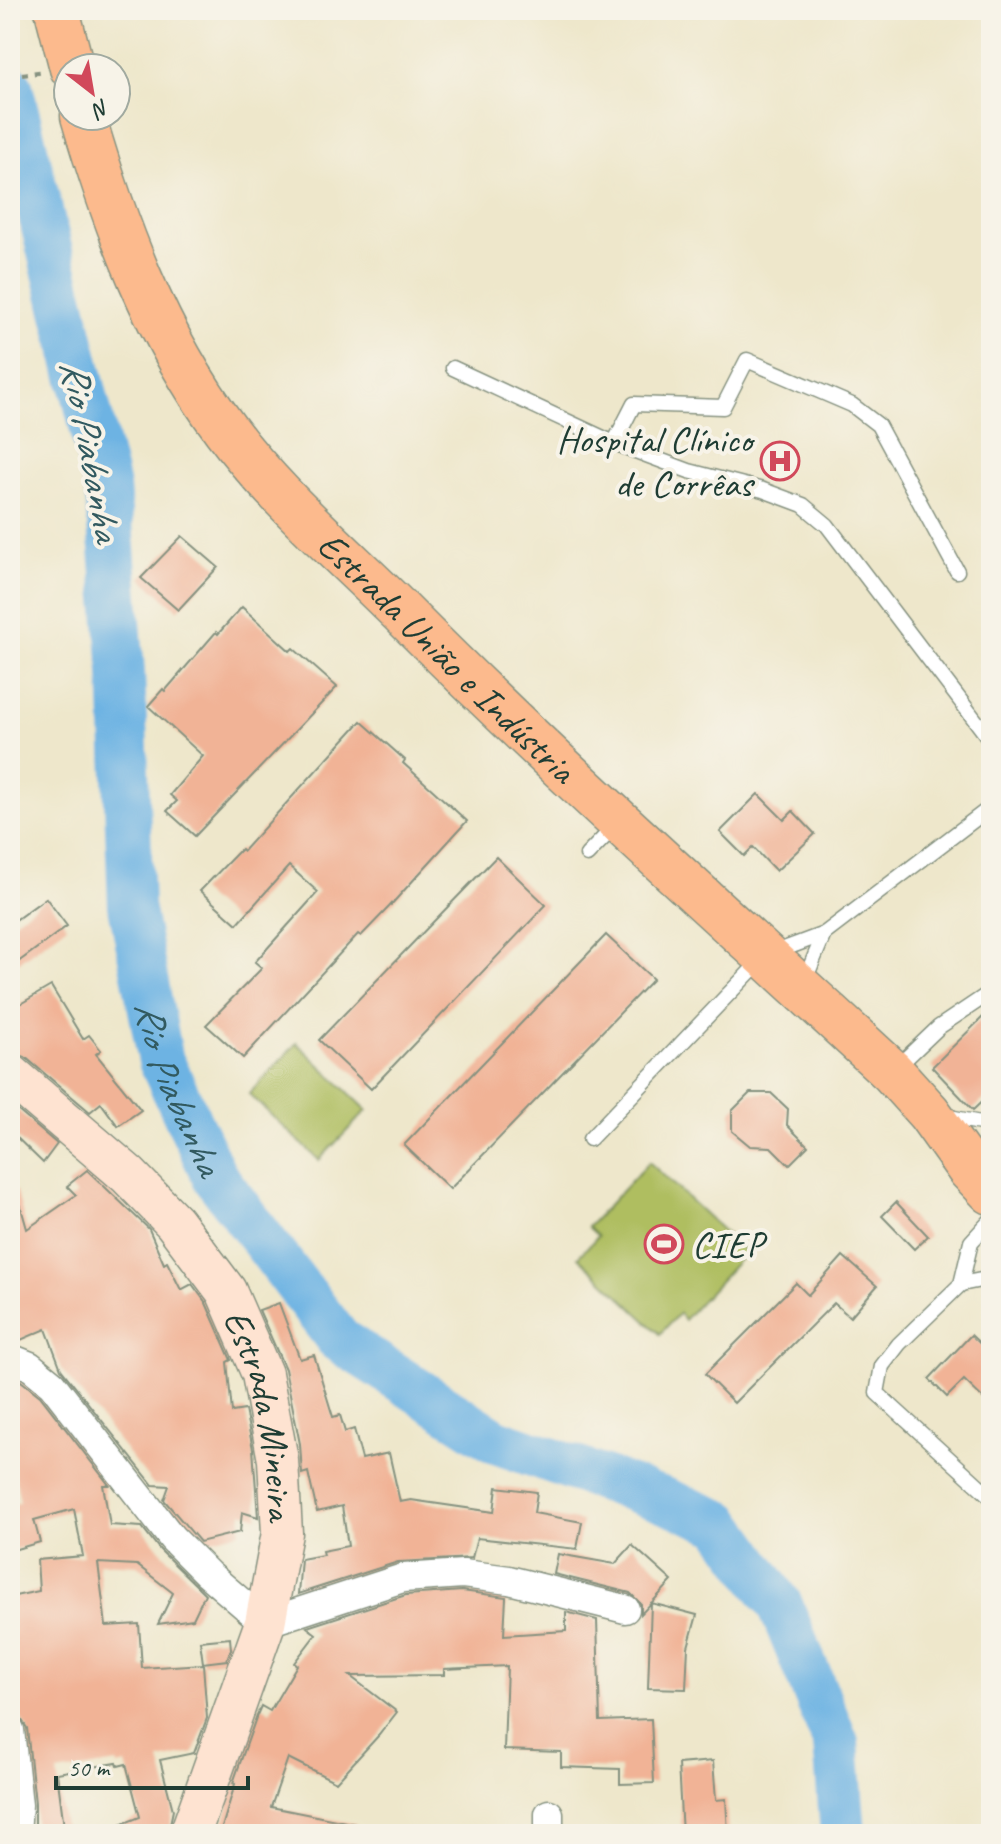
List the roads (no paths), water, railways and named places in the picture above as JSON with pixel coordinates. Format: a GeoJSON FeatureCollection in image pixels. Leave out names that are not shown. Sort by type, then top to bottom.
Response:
{"type":"FeatureCollection","features":[{"type":"Feature","properties":{"kind":"main road"},"geometry":{"type":"LineString","coordinates":[[57,10],[61,52]]}},
{"type":"Feature","properties":{"kind":"main road","name":"Estrada União e Indústria"},"geometry":{"type":"LineString","coordinates":[[88,132],[119,232],[183,367],[225,429],[262,474],[504,716],[892,1072],[929,1113],[969,1169],[991,1192]]}},
{"type":"Feature","properties":{"kind":"main road","name":"Estrada União e Indústria"},"geometry":{"type":"LineString","coordinates":[[929,1113],[991,1152]]}},
{"type":"Feature","properties":{"kind":"street","name":"Estrada Mineira"},"geometry":{"type":"LineString","coordinates":[[10,1074],[128,1175],[174,1222],[226,1291],[262,1374],[278,1460],[282,1533],[265,1623],[190,1834]]}},
{"type":"Feature","properties":{"kind":"street"},"geometry":{"type":"LineString","coordinates":[[10,1358],[30,1366],[52,1384],[172,1538],[265,1623],[403,1578],[463,1574],[509,1580],[625,1609]]}},
{"type":"Feature","properties":{"kind":"street"},"geometry":{"type":"LineString","coordinates":[[10,1730],[18,1805],[16,1834]]}},
{"type":"Feature","properties":{"kind":"lane"},"geometry":{"type":"LineString","coordinates":[[614,443],[634,404],[723,407],[747,360],[852,405],[878,425],[957,571]]}},
{"type":"Feature","properties":{"kind":"lane"},"geometry":{"type":"LineString","coordinates":[[453,368],[614,443],[689,471],[763,490],[803,505],[827,525],[991,741]]}},
{"type":"Feature","properties":{"kind":"lane"},"geometry":{"type":"LineString","coordinates":[[590,1139],[765,956],[824,934],[991,807]]}},
{"type":"Feature","properties":{"kind":"lane"},"geometry":{"type":"LineString","coordinates":[[587,855],[620,821]]}},
{"type":"Feature","properties":{"kind":"lane"},"geometry":{"type":"LineString","coordinates":[[801,988],[824,934]]}},
{"type":"Feature","properties":{"kind":"lane"},"geometry":{"type":"LineString","coordinates":[[892,1072],[939,1027],[991,992]]}},
{"type":"Feature","properties":{"kind":"lane"},"geometry":{"type":"LineString","coordinates":[[929,1113],[991,1125]]}},
{"type":"Feature","properties":{"kind":"lane"},"geometry":{"type":"LineString","coordinates":[[991,1220],[971,1242],[961,1284],[899,1344],[882,1366],[877,1393],[991,1497]]}},
{"type":"Feature","properties":{"kind":"lane"},"geometry":{"type":"LineString","coordinates":[[961,1284],[991,1278]]}},
{"type":"Feature","properties":{"kind":"waterway","name":"Rio Piabanha"},"geometry":{"type":"LineString","coordinates":[[10,87],[107,487],[122,671],[131,906],[161,1061],[215,1177],[339,1340],[496,1441],[721,1523],[780,1605],[836,1743],[843,1834]]}},
{"type":"Feature","properties":{"kind":"place","name":"Hospital Clínico de Corrêas"},"geometry":{"type":"Point","coordinates":[780,461]}},
{"type":"Feature","properties":{"kind":"place","name":"CIEP"},"geometry":{"type":"Point","coordinates":[664,1244]}}]}
